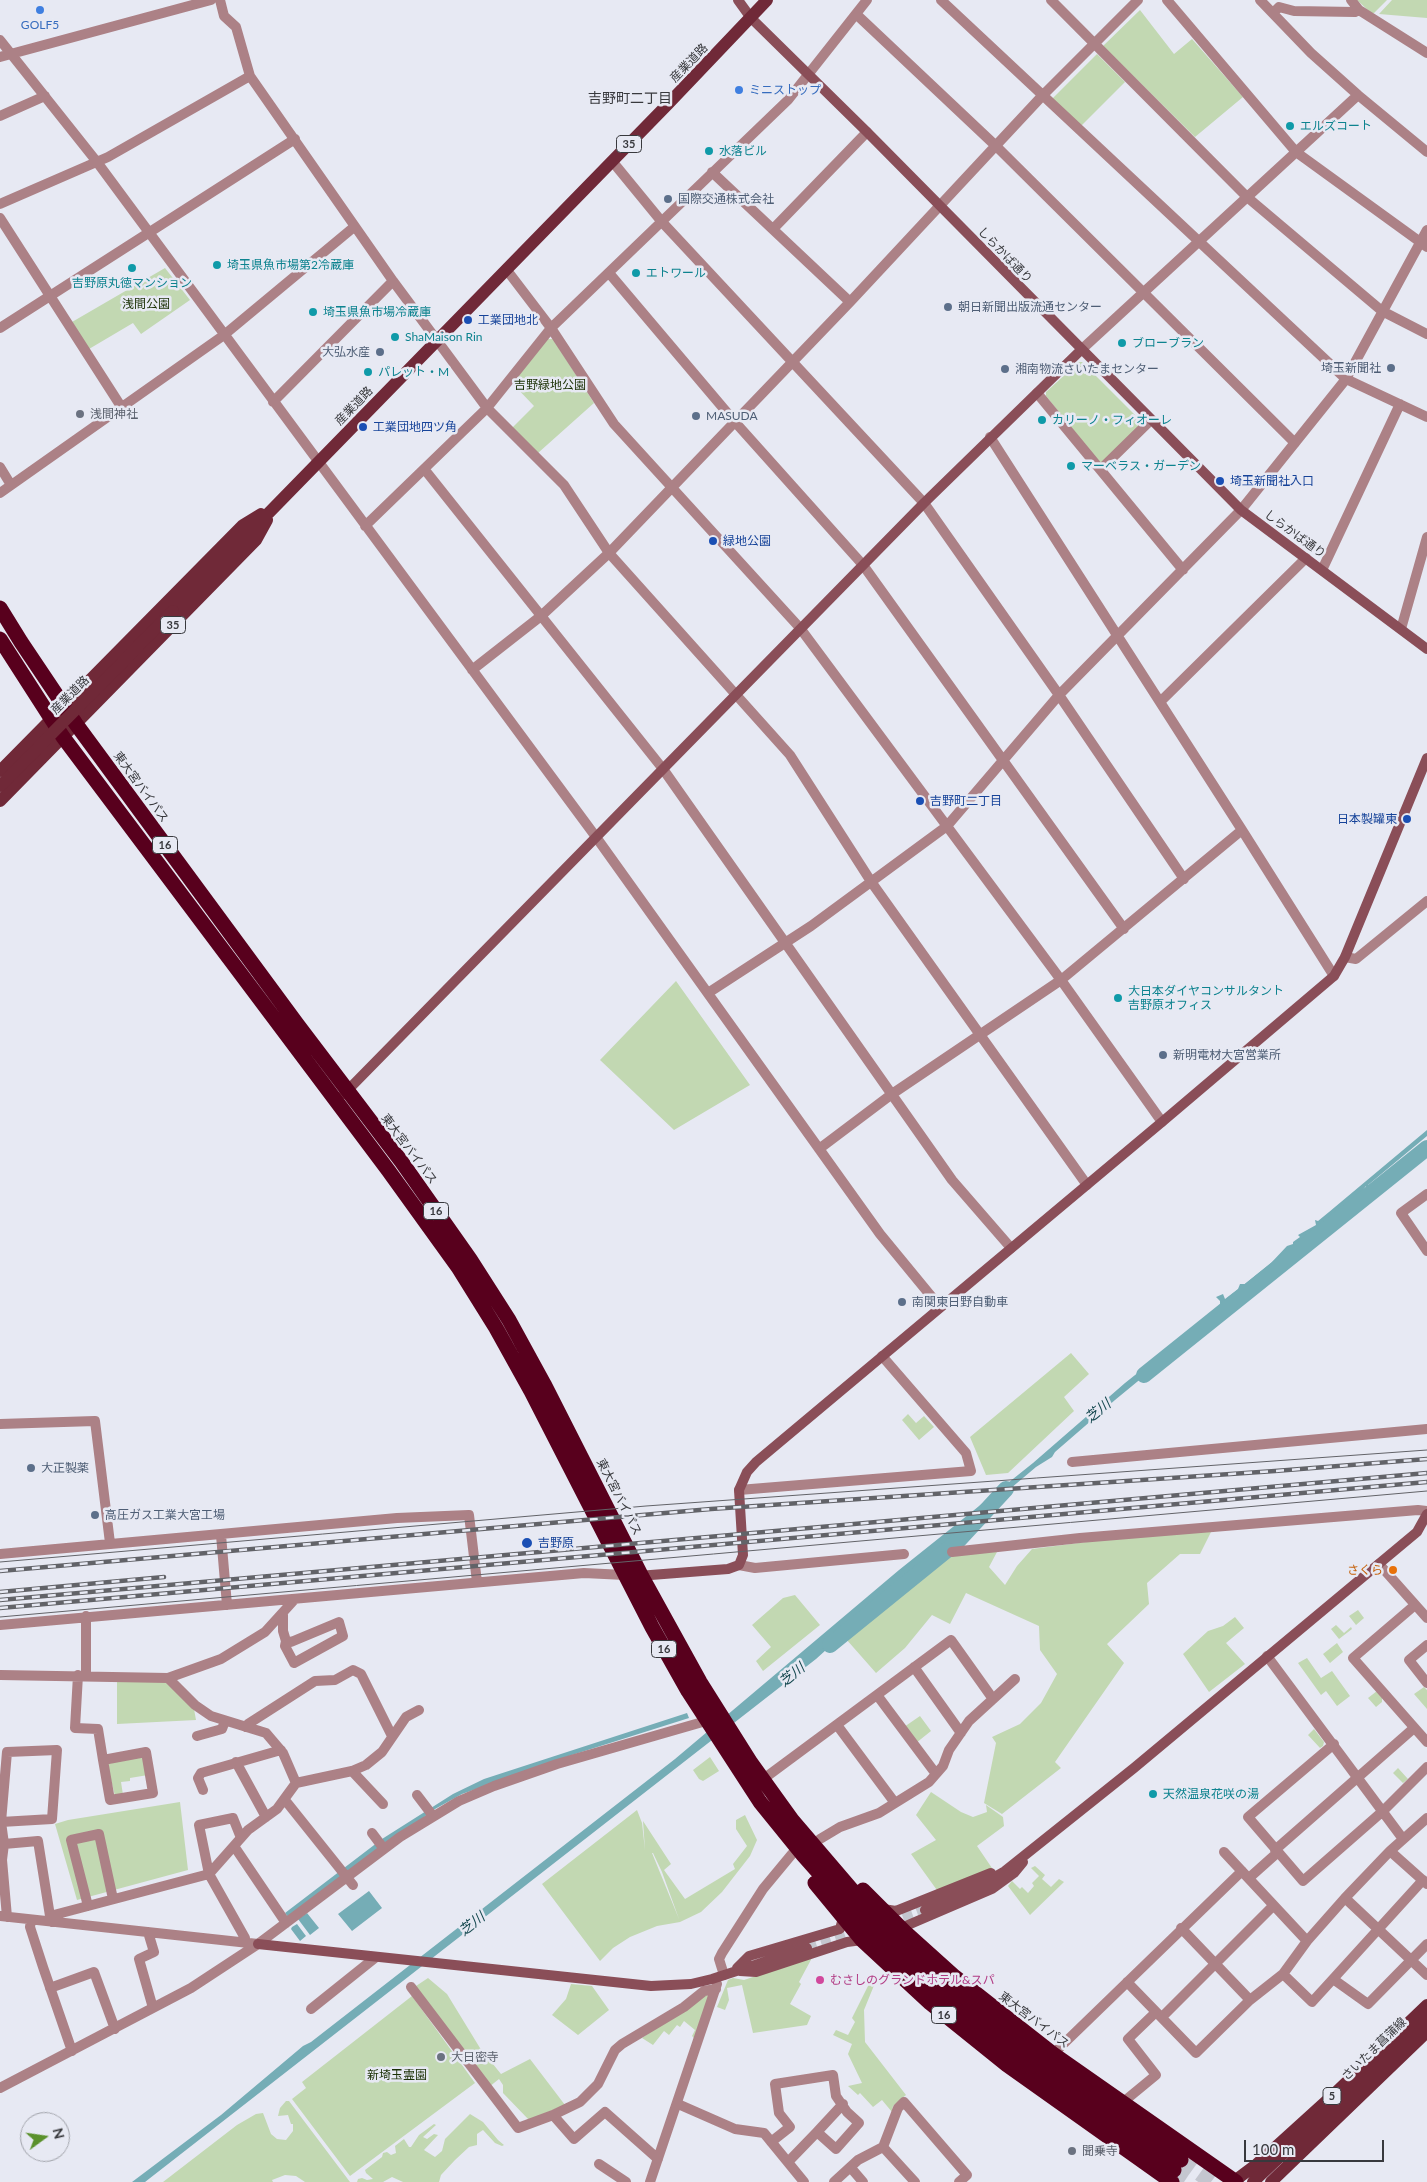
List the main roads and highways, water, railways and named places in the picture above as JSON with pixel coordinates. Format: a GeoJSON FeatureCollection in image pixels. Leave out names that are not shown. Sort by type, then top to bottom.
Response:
{"type":"FeatureCollection","features":[{"type":"Feature","properties":{"kind":"highway","name":"東大宮バイパス"},"geometry":{"type":"LineString","coordinates":[[0,608],[76,724],[342,1096],[458,1267],[496,1328],[531,1391],[625,1575],[688,1691],[712,1716]]}},
{"type":"Feature","properties":{"kind":"highway","name":"東大宮バイパス"},"geometry":{"type":"LineString","coordinates":[[0,639],[63,737],[342,1096],[401,1161],[465,1251],[509,1320],[557,1408],[712,1716],[766,1797],[906,1948],[945,1984],[1176,2171]]}},
{"type":"Feature","properties":{"kind":"highway","name":"東大宮バイパス"},"geometry":{"type":"LineString","coordinates":[[727,1740],[762,1780],[766,1797],[792,1854],[862,1940],[930,2003],[1007,2065],[1176,2171]]}},
{"type":"Feature","properties":{"kind":"highway","name":"東大宮バイパス"},"geometry":{"type":"LineString","coordinates":[[766,1797],[820,1839],[882,1909],[955,1977],[1053,2054],[1235,2182]]}},
{"type":"Feature","properties":{"kind":"main road","name":"産業道路"},"geometry":{"type":"LineString","coordinates":[[0,786],[319,462],[767,0]]}},
{"type":"Feature","properties":{"kind":"main road","name":"35"},"geometry":{"type":"LineString","coordinates":[[0,771],[243,524],[274,506]]}},
{"type":"Feature","properties":{"kind":"main road","name":"35"},"geometry":{"type":"LineString","coordinates":[[0,801],[256,540],[274,506]]}},
{"type":"Feature","properties":{"kind":"main road","name":"5"},"geometry":{"type":"LineString","coordinates":[[1235,2182],[1332,2096],[1427,2005]]}},
{"type":"Feature","properties":{"kind":"main road","name":"さいたま菖蒲線"},"geometry":{"type":"LineString","coordinates":[[1253,2182],[1427,2018]]}},
{"type":"Feature","properties":{"kind":"main road","name":"5"},"geometry":{"type":"LineString","coordinates":[[1271,2182],[1427,2032]]}},
{"type":"Feature","properties":{"kind":"water"},"geometry":{"type":"Polygon","coordinates":[[[1427,1130],[1427,1136],[1368,1185],[1373,1192],[1367,1194],[1366,1186],[1360,1194],[1343,1206],[1318,1233],[1315,1232],[1247,1286],[1226,1307],[1160,1360],[1160,1363],[1055,1452],[1052,1457],[1036,1467],[928,1558],[816,1659],[145,2182],[132,2182],[221,2115],[303,2046],[311,2042],[675,1759],[899,1570],[1033,1463],[1125,1383],[1198,1325],[1220,1305],[1220,1301],[1216,1297],[1223,1294],[1225,1299],[1238,1289],[1240,1284],[1245,1284],[1271,1263],[1287,1246],[1293,1244],[1300,1237],[1298,1235],[1316,1225],[1315,1220],[1318,1221],[1427,1130]]]}},
{"type":"Feature","properties":{"kind":"water"},"geometry":{"type":"Polygon","coordinates":[[[687,1713],[689,1718],[572,1755],[462,1794],[435,1809],[288,1917],[285,1913],[382,1839],[453,1794],[484,1779],[687,1713]]]}},
{"type":"Feature","properties":{"kind":"water"},"geometry":{"type":"Polygon","coordinates":[[[369,1891],[382,1908],[352,1931],[338,1914],[369,1891]]]}},
{"type":"Feature","properties":{"kind":"water"},"geometry":{"type":"Polygon","coordinates":[[[307,1913],[319,1928],[310,1935],[298,1919],[307,1913]]]}},
{"type":"Feature","properties":{"kind":"water"},"geometry":{"type":"Polygon","coordinates":[[[297,1924],[306,1936],[300,1941],[291,1929],[297,1924]]]}},
{"type":"Feature","properties":{"kind":"waterway","name":"芝川"},"geometry":{"type":"LineString","coordinates":[[1144,1375],[1427,1148]]}},
{"type":"Feature","properties":{"kind":"waterway","name":"芝川"},"geometry":{"type":"LineString","coordinates":[[830,1645],[957,1542],[1006,1489]]}},
{"type":"Feature","properties":{"kind":"tunnel"},"geometry":{"type":"LineString","coordinates":[[889,1923],[925,1910]]}},
{"type":"Feature","properties":{"kind":"tunnel"},"geometry":{"type":"LineString","coordinates":[[807,1948],[861,1931]]}},
{"type":"Feature","properties":{"kind":"tunnel"},"geometry":{"type":"LineString","coordinates":[[1181,2160],[1211,2182]]}},
{"type":"Feature","properties":{"kind":"tunnel"},"geometry":{"type":"LineString","coordinates":[[1174,2170],[1192,2182]]}},
{"type":"Feature","properties":{"kind":"tram line"},"geometry":{"type":"LineString","coordinates":[[0,1562],[646,1506],[1427,1450]]}},
{"type":"Feature","properties":{"kind":"tram line"},"geometry":{"type":"LineString","coordinates":[[0,1617],[1427,1491]]}},
{"type":"Feature","properties":{"kind":"railway"},"geometry":{"type":"LineString","coordinates":[[0,1571],[711,1509],[1427,1459]]}},
{"type":"Feature","properties":{"kind":"railway"},"geometry":{"type":"LineString","coordinates":[[0,1600],[1427,1473]]}},
{"type":"Feature","properties":{"kind":"railway"},"geometry":{"type":"LineString","coordinates":[[0,1608],[1427,1482]]}},
{"type":"Feature","properties":{"kind":"railway"},"geometry":{"type":"LineString","coordinates":[[0,1592],[164,1577]]}},
{"type":"Feature","properties":{"kind":"place","name":"GOLF5"},"geometry":{"type":"Point","coordinates":[40,10]}},
{"type":"Feature","properties":{"kind":"place","name":"ミニストップ"},"geometry":{"type":"Point","coordinates":[739,90]}},
{"type":"Feature","properties":{"kind":"place","name":"エルズコート"},"geometry":{"type":"Point","coordinates":[1290,126]}},
{"type":"Feature","properties":{"kind":"place","name":"水落ビル"},"geometry":{"type":"Point","coordinates":[709,151]}},
{"type":"Feature","properties":{"kind":"place","name":"国際交通株式会社"},"geometry":{"type":"Point","coordinates":[668,199]}},
{"type":"Feature","properties":{"kind":"place","name":"埼玉県魚市場第2冷蔵庫"},"geometry":{"type":"Point","coordinates":[217,265]}},
{"type":"Feature","properties":{"kind":"place","name":"吉野原丸徳マンション"},"geometry":{"type":"Point","coordinates":[132,268]}},
{"type":"Feature","properties":{"kind":"place","name":"エトワール"},"geometry":{"type":"Point","coordinates":[636,273]}},
{"type":"Feature","properties":{"kind":"place","name":"朝日新聞出版流通センター"},"geometry":{"type":"Point","coordinates":[948,307]}},
{"type":"Feature","properties":{"kind":"place","name":"埼玉県魚市場冷蔵庫"},"geometry":{"type":"Point","coordinates":[313,312]}},
{"type":"Feature","properties":{"kind":"place","name":"工業団地北"},"geometry":{"type":"Point","coordinates":[468,320]}},
{"type":"Feature","properties":{"kind":"place","name":"ShaMaison Rin"},"geometry":{"type":"Point","coordinates":[395,337]}},
{"type":"Feature","properties":{"kind":"place","name":"ブローブラン"},"geometry":{"type":"Point","coordinates":[1122,343]}},
{"type":"Feature","properties":{"kind":"place","name":"大弘水産"},"geometry":{"type":"Point","coordinates":[380,352]}},
{"type":"Feature","properties":{"kind":"place","name":"埼玉新聞社"},"geometry":{"type":"Point","coordinates":[1391,368]}},
{"type":"Feature","properties":{"kind":"place","name":"湘南物流さいたまセンター"},"geometry":{"type":"Point","coordinates":[1005,369]}},
{"type":"Feature","properties":{"kind":"place","name":"パレット・M"},"geometry":{"type":"Point","coordinates":[368,372]}},
{"type":"Feature","properties":{"kind":"place","name":"浅間神社"},"geometry":{"type":"Point","coordinates":[80,414]}},
{"type":"Feature","properties":{"kind":"place","name":"MASUDA"},"geometry":{"type":"Point","coordinates":[696,416]}},
{"type":"Feature","properties":{"kind":"place","name":"カリーノ・フィオーレ"},"geometry":{"type":"Point","coordinates":[1042,420]}},
{"type":"Feature","properties":{"kind":"place","name":"工業団地四ツ角"},"geometry":{"type":"Point","coordinates":[363,427]}},
{"type":"Feature","properties":{"kind":"place","name":"マーベラス・ガーデン"},"geometry":{"type":"Point","coordinates":[1071,466]}},
{"type":"Feature","properties":{"kind":"place","name":"埼玉新聞社入口"},"geometry":{"type":"Point","coordinates":[1220,481]}},
{"type":"Feature","properties":{"kind":"place","name":"緑地公園"},"geometry":{"type":"Point","coordinates":[713,541]}},
{"type":"Feature","properties":{"kind":"place","name":"吉野町二丁目"},"geometry":{"type":"Point","coordinates":[920,801]}},
{"type":"Feature","properties":{"kind":"place","name":"日本製罐東"},"geometry":{"type":"Point","coordinates":[1407,819]}},
{"type":"Feature","properties":{"kind":"place","name":"大日本ダイヤコンサルタント 吉野原オフィス"},"geometry":{"type":"Point","coordinates":[1118,998]}},
{"type":"Feature","properties":{"kind":"place","name":"新明電材大宮営業所"},"geometry":{"type":"Point","coordinates":[1163,1055]}},
{"type":"Feature","properties":{"kind":"place","name":"南関東日野自動車"},"geometry":{"type":"Point","coordinates":[902,1302]}},
{"type":"Feature","properties":{"kind":"place","name":"大正製薬"},"geometry":{"type":"Point","coordinates":[31,1468]}},
{"type":"Feature","properties":{"kind":"place","name":"高圧ガス工業大宮工場"},"geometry":{"type":"Point","coordinates":[95,1515]}},
{"type":"Feature","properties":{"kind":"place","name":"吉野原"},"geometry":{"type":"Point","coordinates":[527,1543]}},
{"type":"Feature","properties":{"kind":"place","name":"さくら"},"geometry":{"type":"Point","coordinates":[1393,1570]}},
{"type":"Feature","properties":{"kind":"place","name":"天然温泉花咲の湯"},"geometry":{"type":"Point","coordinates":[1153,1794]}},
{"type":"Feature","properties":{"kind":"place","name":"むさしのグランドホテル&スパ"},"geometry":{"type":"Point","coordinates":[820,1980]}},
{"type":"Feature","properties":{"kind":"place","name":"大日密寺"},"geometry":{"type":"Point","coordinates":[441,2057]}},
{"type":"Feature","properties":{"kind":"place","name":"聞乗寺"},"geometry":{"type":"Point","coordinates":[1072,2151]}},
{"type":"Feature","properties":{"kind":"district","name":"吉野町二丁目"},"geometry":{"type":"Point","coordinates":[630,98]}},
{"type":"Feature","properties":{"kind":"park label","name":"浅間公園"},"geometry":{"type":"Point","coordinates":[146,304]}},
{"type":"Feature","properties":{"kind":"park label","name":"吉野緑地公園"},"geometry":{"type":"Point","coordinates":[550,385]}},
{"type":"Feature","properties":{"kind":"park label","name":"新埼玉霊園"},"geometry":{"type":"Point","coordinates":[397,2075]}}]}
